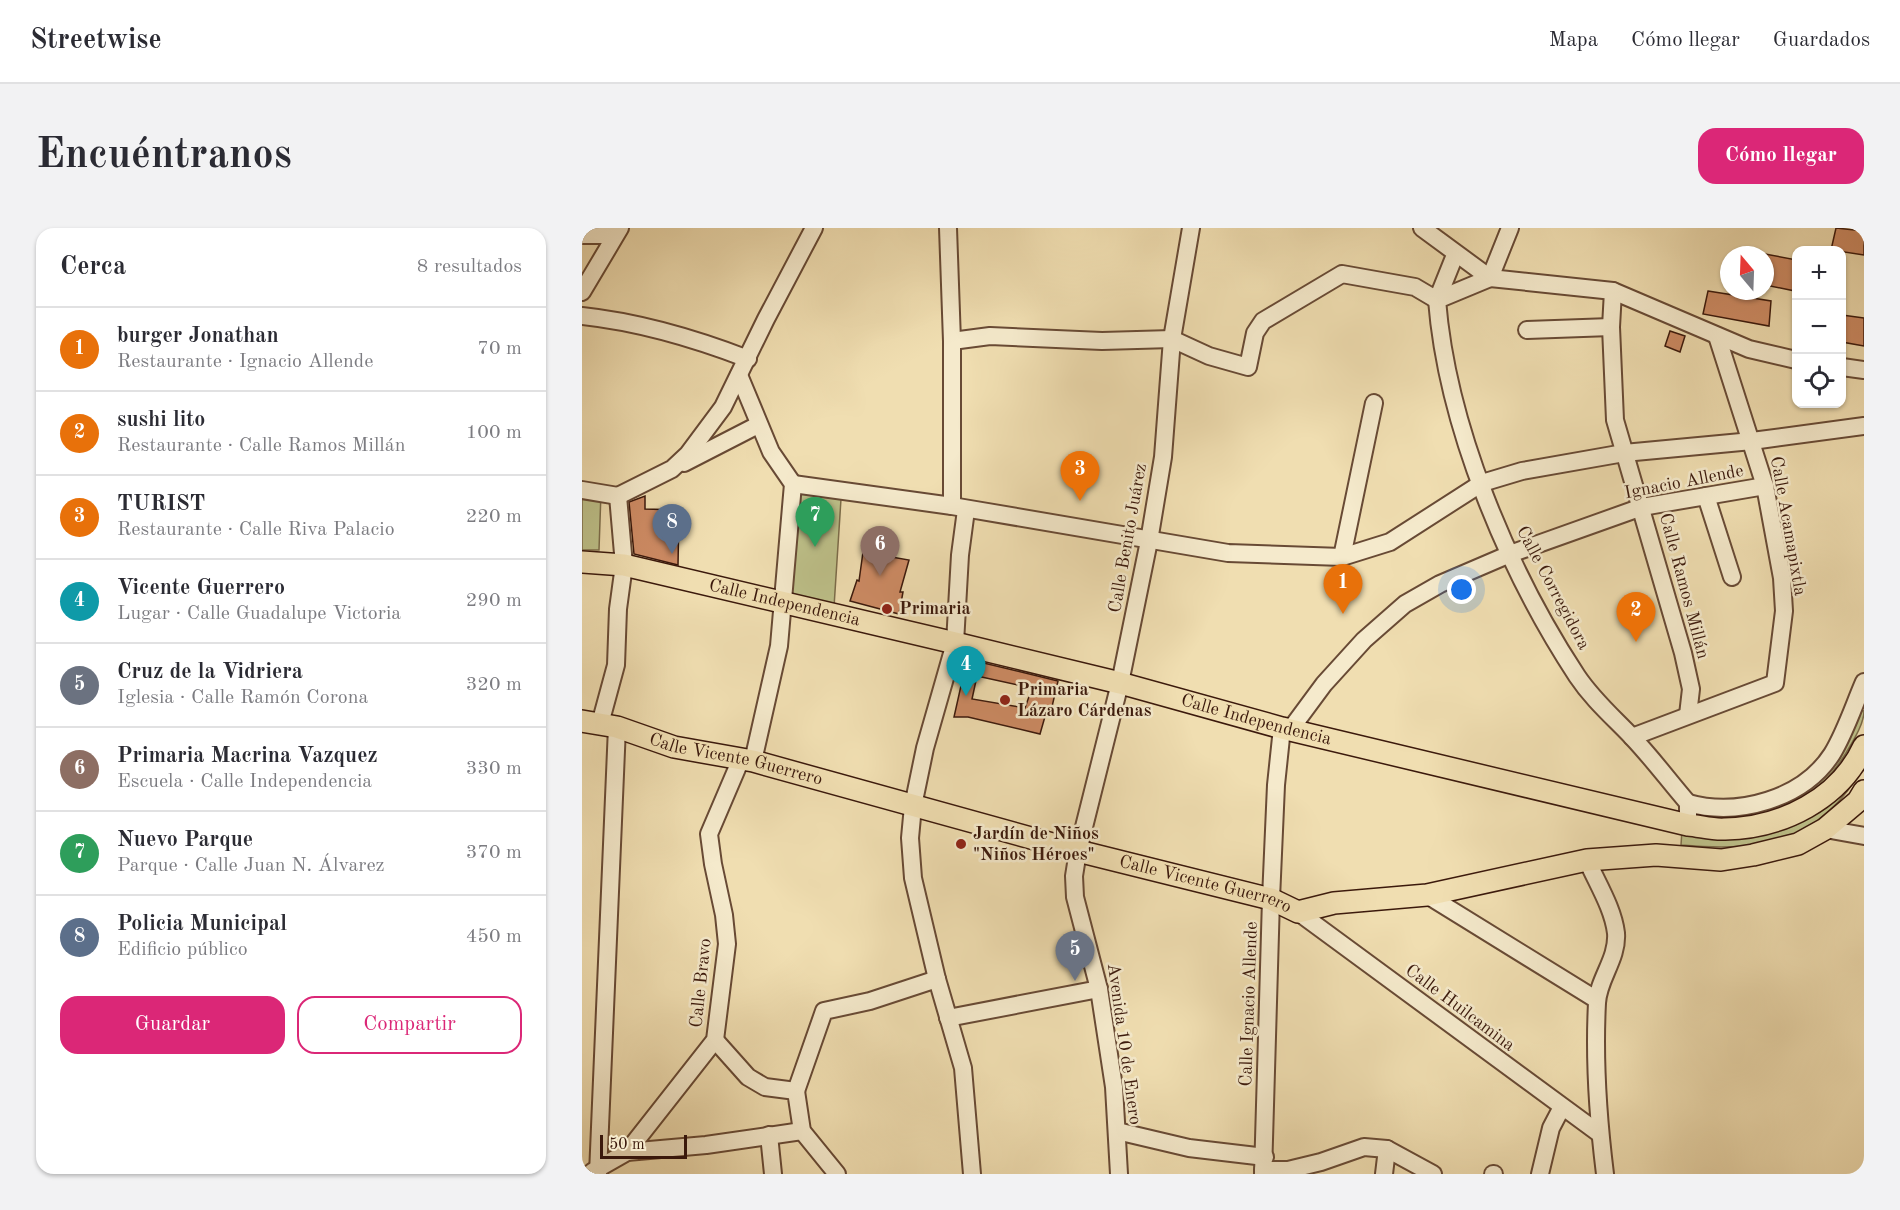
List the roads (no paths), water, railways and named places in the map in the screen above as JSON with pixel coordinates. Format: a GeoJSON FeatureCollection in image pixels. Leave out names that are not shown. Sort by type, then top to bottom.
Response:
{"type":"FeatureCollection","features":[{"type":"Feature","properties":{"kind":"main road","name":"Calle Independencia"},"geometry":{"type":"LineString","coordinates":[[582,562],[624,566],[955,643],[1120,683],[1286,729],[1688,825],[1722,830],[1750,827],[1786,818],[1833,790],[1856,762],[1864,746]]}},
{"type":"Feature","properties":{"kind":"main road","name":"Calle Vicente Guerrero"},"geometry":{"type":"LineString","coordinates":[[600,724],[674,747],[747,760],[1078,851],[1271,899],[1298,912],[1334,903],[1428,895],[1587,860],[1656,855],[1698,860],[1753,855],[1798,844],[1826,829],[1858,801],[1864,791]]}},
{"type":"Feature","properties":{"kind":"street"},"geometry":{"type":"LineString","coordinates":[[672,470],[688,454],[723,407],[814,228]]}},
{"type":"Feature","properties":{"kind":"street"},"geometry":{"type":"LineString","coordinates":[[948,228],[960,555],[955,643],[925,748],[913,806],[910,838],[913,879],[937,979],[963,1068],[972,1174]]}},
{"type":"Feature","properties":{"kind":"street","name":"Calle Benito Juárez"},"geometry":{"type":"LineString","coordinates":[[1078,851],[1120,683],[1149,541],[1163,457],[1173,339],[1191,228]]}},
{"type":"Feature","properties":{"kind":"street"},"geometry":{"type":"LineString","coordinates":[[1422,228],[1455,255],[1490,278],[1613,291],[1717,336],[1749,348],[1792,359]]}},
{"type":"Feature","properties":{"kind":"street"},"geometry":{"type":"LineString","coordinates":[[1437,300],[1490,278],[1510,228]]}},
{"type":"Feature","properties":{"kind":"street"},"geometry":{"type":"LineString","coordinates":[[582,235],[617,231]]}},
{"type":"Feature","properties":{"kind":"street"},"geometry":{"type":"LineString","coordinates":[[582,292],[617,231]]}},
{"type":"Feature","properties":{"kind":"street"},"geometry":{"type":"LineString","coordinates":[[1437,300],[1455,255]]}},
{"type":"Feature","properties":{"kind":"street"},"geometry":{"type":"LineString","coordinates":[[952,341],[990,336],[1102,341],[1173,339],[1209,356],[1248,367],[1255,333],[1263,321],[1342,273],[1414,287],[1437,300]]}},
{"type":"Feature","properties":{"kind":"street","name":"Calle Ramos Millán"},"geometry":{"type":"LineString","coordinates":[[1613,291],[1611,327],[1615,420],[1683,653],[1691,689],[1688,715]]}},
{"type":"Feature","properties":{"kind":"street","name":"Calle Corregidora"},"geometry":{"type":"LineString","coordinates":[[1437,300],[1441,346],[1448,376],[1482,483],[1510,554],[1577,676],[1601,707],[1632,737],[1688,803]]}},
{"type":"Feature","properties":{"kind":"street"},"geometry":{"type":"LineString","coordinates":[[582,316],[689,339],[748,359]]}},
{"type":"Feature","properties":{"kind":"street"},"geometry":{"type":"LineString","coordinates":[[1527,330],[1611,327]]}},
{"type":"Feature","properties":{"kind":"street","name":"Calle Acamapixtla"},"geometry":{"type":"LineString","coordinates":[[1632,737],[1775,683],[1784,611],[1782,578],[1765,486],[1717,336]]}},
{"type":"Feature","properties":{"kind":"street"},"geometry":{"type":"LineString","coordinates":[[1846,368],[1864,370]]}},
{"type":"Feature","properties":{"kind":"street"},"geometry":{"type":"LineString","coordinates":[[740,375],[758,424],[774,458],[793,484],[959,508],[1228,553],[1342,557],[1390,542],[1482,483],[1551,464],[1624,453],[1752,441],[1864,426]]}},
{"type":"Feature","properties":{"kind":"street"},"geometry":{"type":"LineString","coordinates":[[1342,557],[1374,403]]}},
{"type":"Feature","properties":{"kind":"street"},"geometry":{"type":"LineString","coordinates":[[582,490],[618,496],[758,424]]}},
{"type":"Feature","properties":{"kind":"street","name":"Calle Bravo"},"geometry":{"type":"LineString","coordinates":[[627,1152],[715,1040],[727,944],[724,915],[712,864],[709,834],[747,760],[779,646],[793,484]]}},
{"type":"Feature","properties":{"kind":"street","name":"Ignacio Allende"},"geometry":{"type":"LineString","coordinates":[[1286,729],[1364,640],[1405,604],[1440,584],[1510,554],[1642,507],[1765,486]]}},
{"type":"Feature","properties":{"kind":"street"},"geometry":{"type":"LineString","coordinates":[[595,1172],[600,724],[616,665],[618,609],[624,566],[618,496]]}},
{"type":"Feature","properties":{"kind":"street"},"geometry":{"type":"LineString","coordinates":[[1706,496],[1732,577]]}},
{"type":"Feature","properties":{"kind":"street"},"geometry":{"type":"LineString","coordinates":[[1688,825],[1688,803],[1703,807],[1730,808],[1756,804],[1808,782],[1832,754],[1864,682]]}},
{"type":"Feature","properties":{"kind":"street","name":"Calle Ignacio Allende"},"geometry":{"type":"LineString","coordinates":[[1264,1167],[1276,785],[1286,729]]}},
{"type":"Feature","properties":{"kind":"street"},"geometry":{"type":"LineString","coordinates":[[1826,829],[1864,836]]}},
{"type":"Feature","properties":{"kind":"street","name":"Avenida 10 de Enero"},"geometry":{"type":"LineString","coordinates":[[1078,851],[1074,876],[1076,897],[1099,989],[1114,1087],[1119,1174]]}},
{"type":"Feature","properties":{"kind":"street"},"geometry":{"type":"LineString","coordinates":[[1587,860],[1609,908],[1616,931],[1616,948],[1597,1000],[1600,1134],[1605,1174]]}},
{"type":"Feature","properties":{"kind":"street"},"geometry":{"type":"LineString","coordinates":[[1428,895],[1597,1000]]}},
{"type":"Feature","properties":{"kind":"street","name":"Calle Huilcamina"},"geometry":{"type":"LineString","coordinates":[[1298,912],[1600,1134]]}},
{"type":"Feature","properties":{"kind":"street"},"geometry":{"type":"LineString","coordinates":[[837,1174],[802,1131],[796,1091],[824,1011],[870,1001],[937,979]]}},
{"type":"Feature","properties":{"kind":"street"},"geometry":{"type":"LineString","coordinates":[[948,1018],[1099,989]]}},
{"type":"Feature","properties":{"kind":"street"},"geometry":{"type":"LineString","coordinates":[[715,1040],[748,1077],[765,1087],[796,1091]]}},
{"type":"Feature","properties":{"kind":"street"},"geometry":{"type":"LineString","coordinates":[[1540,1174],[1551,1128],[1562,1107]]}},
{"type":"Feature","properties":{"kind":"street"},"geometry":{"type":"LineString","coordinates":[[595,1172],[627,1152],[706,1145],[802,1131]]}},
{"type":"Feature","properties":{"kind":"street"},"geometry":{"type":"LineString","coordinates":[[1117,1131],[1264,1167],[1288,1170],[1321,1162],[1364,1147],[1387,1149],[1433,1174]]}},
{"type":"Feature","properties":{"kind":"street"},"geometry":{"type":"LineString","coordinates":[[769,1135],[773,1174]]}},
{"type":"Feature","properties":{"kind":"street"},"geometry":{"type":"LineString","coordinates":[[1384,1174],[1387,1149]]}},
{"type":"Feature","properties":{"kind":"place","name":"TURIST"},"geometry":{"type":"Point","coordinates":[1080,501]}},
{"type":"Feature","properties":{"kind":"place","name":"Nuevo Parque"},"geometry":{"type":"Point","coordinates":[815,547]}},
{"type":"Feature","properties":{"kind":"place","name":"Policia Municipal"},"geometry":{"type":"Point","coordinates":[672,554]}},
{"type":"Feature","properties":{"kind":"place","name":"Primaria Macrina Vazquez"},"geometry":{"type":"Point","coordinates":[880,576]}},
{"type":"Feature","properties":{"kind":"place","name":"Primaria"},"geometry":{"type":"Point","coordinates":[887,609]}},
{"type":"Feature","properties":{"kind":"place","name":"burger Jonathan"},"geometry":{"type":"Point","coordinates":[1343,614]}},
{"type":"Feature","properties":{"kind":"place","name":"sushi lito"},"geometry":{"type":"Point","coordinates":[1636,642]}},
{"type":"Feature","properties":{"kind":"place","name":"Vicente Guerrero"},"geometry":{"type":"Point","coordinates":[966,696]}},
{"type":"Feature","properties":{"kind":"place","name":"Primaria Lázaro Cárdenas"},"geometry":{"type":"Point","coordinates":[1005,700]}},
{"type":"Feature","properties":{"kind":"place","name":"Jardín de Niños \"Niños Héroes\""},"geometry":{"type":"Point","coordinates":[961,844]}},
{"type":"Feature","properties":{"kind":"place","name":"Cruz de la Vidriera"},"geometry":{"type":"Point","coordinates":[1075,981]}}]}
